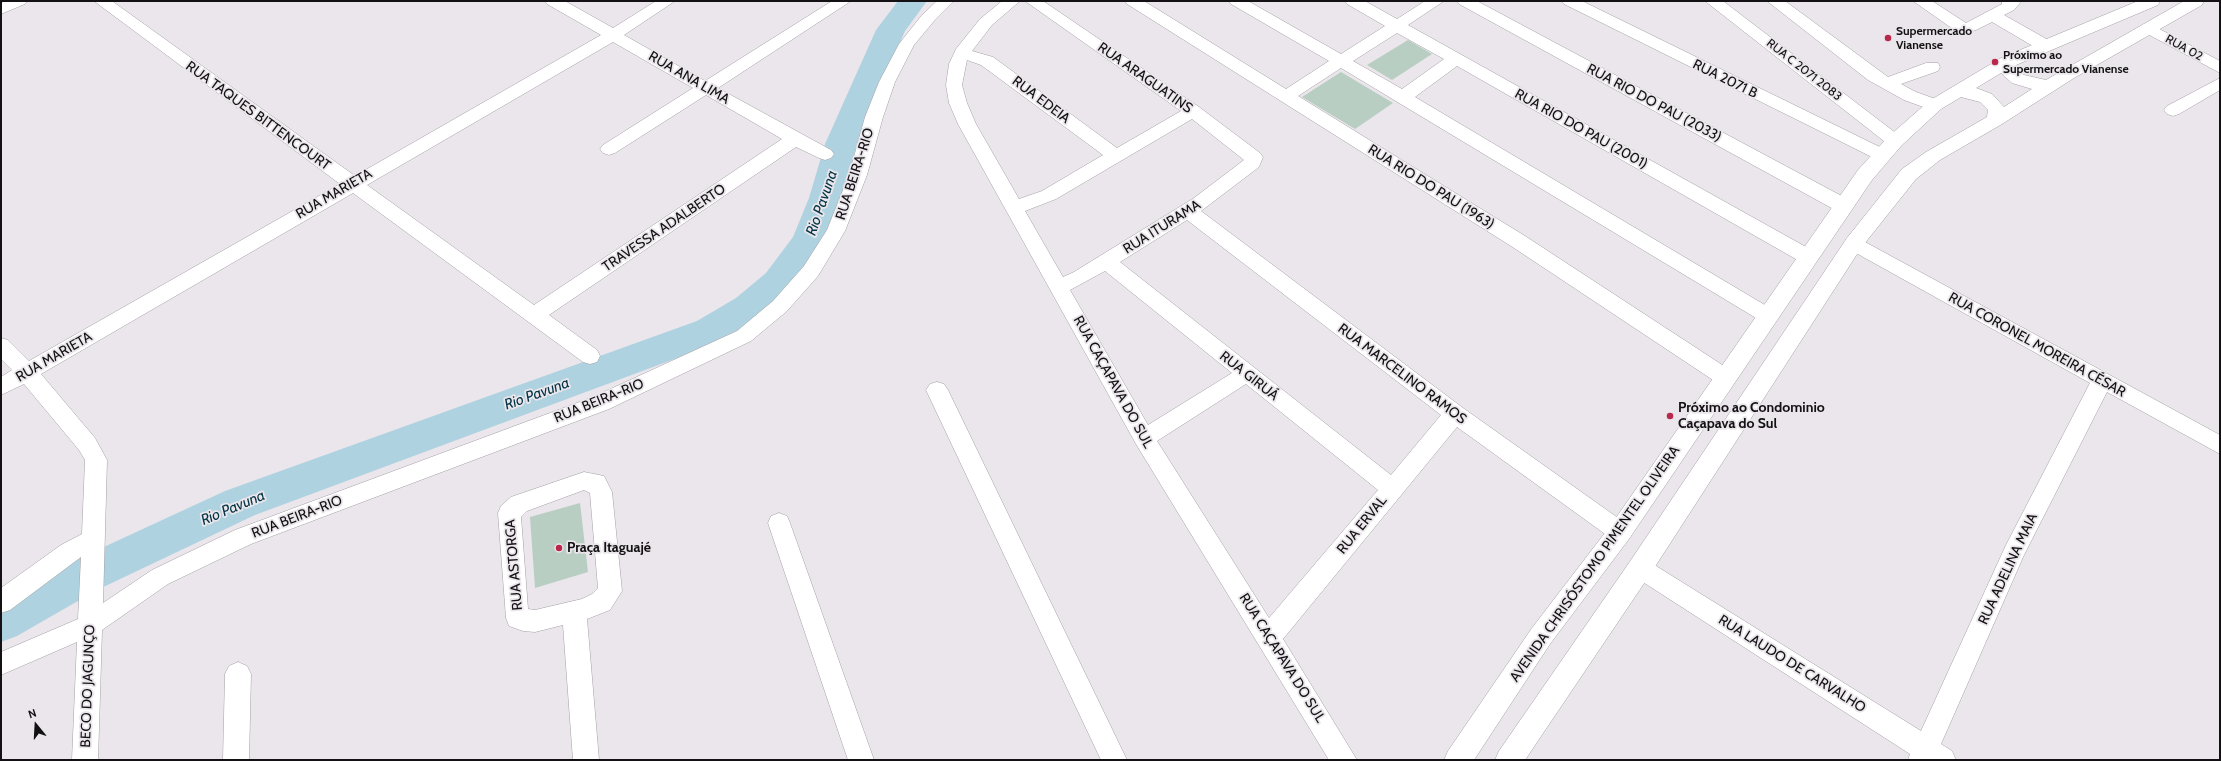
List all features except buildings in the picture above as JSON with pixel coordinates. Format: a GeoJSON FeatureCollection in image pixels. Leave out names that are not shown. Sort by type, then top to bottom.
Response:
{"type":"FeatureCollection","features":[{"type":"Feature","properties":{"kind":"main road","name":"AVENIDA CHRISÓSTOMO PIMENTEL OLIVEIRA"},"geometry":{"type":"LineString","coordinates":[[1458,760],[1542,636],[1620,532],[1865,175],[1895,140],[1935,105],[2007,62],[2044,45],[2152,1]]}},
{"type":"Feature","properties":{"kind":"main road"},"geometry":{"type":"LineString","coordinates":[[1509,760],[1640,568],[1854,244],[1909,174],[1932,156],[1996,120],[2050,86],[2196,1]]}},
{"type":"Feature","properties":{"kind":"main road"},"geometry":{"type":"LineString","coordinates":[[2007,62],[2007,68],[2010,73],[2018,79],[2038,85],[2050,86]]}},
{"type":"Feature","properties":{"kind":"main road"},"geometry":{"type":"LineString","coordinates":[[1956,92],[1976,94],[1986,98],[1997,110],[1996,120]]}},
{"type":"Feature","properties":{"kind":"main road"},"geometry":{"type":"LineString","coordinates":[[1841,210],[1842,227],[1854,244]]}},
{"type":"Feature","properties":{"kind":"street"},"geometry":{"type":"LineString","coordinates":[[1,9],[19,1]]}},
{"type":"Feature","properties":{"kind":"street","name":"RUA TAQUES BITTENCOURT"},"geometry":{"type":"LineString","coordinates":[[102,1],[351,184],[590,356]]}},
{"type":"Feature","properties":{"kind":"street","name":"RUA ANA LIMA"},"geometry":{"type":"LineString","coordinates":[[553,1],[795,139],[825,154]]}},
{"type":"Feature","properties":{"kind":"street","name":"RUA MARIETA"},"geometry":{"type":"LineString","coordinates":[[1,387],[351,184],[613,35],[667,1]]}},
{"type":"Feature","properties":{"kind":"street"},"geometry":{"type":"LineString","coordinates":[[609,149],[843,1]]}},
{"type":"Feature","properties":{"kind":"street","name":"RUA BEIRA-RIO"},"geometry":{"type":"LineString","coordinates":[[1,664],[90,618],[160,578],[243,537],[602,403],[744,336],[780,306],[811,271],[836,232],[858,175],[874,117],[887,82],[907,44],[928,18],[946,1]]}},
{"type":"Feature","properties":{"kind":"street","name":"RUA CAÇAPAVA DO SUL"},"geometry":{"type":"LineString","coordinates":[[1012,1],[986,22],[962,53],[954,75],[958,103],[967,124],[1060,286],[1144,438],[1270,637],[1344,760]]}},
{"type":"Feature","properties":{"kind":"street","name":"RUA ARAGUATINS"},"geometry":{"type":"LineString","coordinates":[[1033,1],[1193,111],[1254,157]]}},
{"type":"Feature","properties":{"kind":"street","name":"RUA RIO DO PAU (1963)"},"geometry":{"type":"LineString","coordinates":[[1133,1],[1595,290],[1726,378]]}},
{"type":"Feature","properties":{"kind":"street"},"geometry":{"type":"LineString","coordinates":[[1237,1],[1340,62],[1403,97],[1768,316]]}},
{"type":"Feature","properties":{"kind":"street","name":"RUA RIO DO PAU (2001)"},"geometry":{"type":"LineString","coordinates":[[1353,1],[1808,258]]}},
{"type":"Feature","properties":{"kind":"street"},"geometry":{"type":"LineString","coordinates":[[1286,96],[1436,1]]}},
{"type":"Feature","properties":{"kind":"street","name":"RUA RIO DO PAU (2033)"},"geometry":{"type":"LineString","coordinates":[[1465,1],[1841,210]]}},
{"type":"Feature","properties":{"kind":"street","name":"RUA 2071 B"},"geometry":{"type":"LineString","coordinates":[[1570,1],[1882,155]]}},
{"type":"Feature","properties":{"kind":"street","name":"RUA C 2071 2083"},"geometry":{"type":"LineString","coordinates":[[1713,1],[1895,140]]}},
{"type":"Feature","properties":{"kind":"street"},"geometry":{"type":"LineString","coordinates":[[1775,1],[1886,83],[1910,96],[1935,105]]}},
{"type":"Feature","properties":{"kind":"street"},"geometry":{"type":"LineString","coordinates":[[1921,1],[1963,28],[1970,27],[1994,16],[2008,7],[2012,3],[2010,1]]}},
{"type":"Feature","properties":{"kind":"street"},"geometry":{"type":"LineString","coordinates":[[1994,16],[2044,45]]}},
{"type":"Feature","properties":{"kind":"street","name":"RUA 02"},"geometry":{"type":"LineString","coordinates":[[2148,28],[2220,71]]}},
{"type":"Feature","properties":{"kind":"street","name":"RUA EDEIA"},"geometry":{"type":"LineString","coordinates":[[962,53],[987,61],[1115,156]]}},
{"type":"Feature","properties":{"kind":"street"},"geometry":{"type":"LineString","coordinates":[[1403,97],[1456,59]]}},
{"type":"Feature","properties":{"kind":"street"},"geometry":{"type":"LineString","coordinates":[[1886,83],[1932,67]]}},
{"type":"Feature","properties":{"kind":"street"},"geometry":{"type":"LineString","coordinates":[[2173,110],[2220,71]]}},
{"type":"Feature","properties":{"kind":"street"},"geometry":{"type":"LineString","coordinates":[[1014,208],[1049,195],[1193,111]]}},
{"type":"Feature","properties":{"kind":"street","name":"TRAVESSA ADALBERTO"},"geometry":{"type":"LineString","coordinates":[[533,316],[795,139]]}},
{"type":"Feature","properties":{"kind":"street","name":"RUA ITURAMA"},"geometry":{"type":"LineString","coordinates":[[1060,286],[1081,277],[1188,211],[1233,180],[1253,163],[1254,157]]}},
{"type":"Feature","properties":{"kind":"street","name":"RUA MARCELINO RAMOS"},"geometry":{"type":"LineString","coordinates":[[1188,211],[1455,414],[1620,532]]}},
{"type":"Feature","properties":{"kind":"street","name":"RUA CORONEL MOREIRA CÉSAR"},"geometry":{"type":"LineString","coordinates":[[1854,244],[2220,445]]}},
{"type":"Feature","properties":{"kind":"street","name":"RUA GIRUÁ"},"geometry":{"type":"LineString","coordinates":[[1106,262],[1392,488]]}},
{"type":"Feature","properties":{"kind":"street","name":"BECO DO JAGUNÇO"},"geometry":{"type":"LineString","coordinates":[[1,346],[26,372],[87,444],[96,460],[84,760]]}},
{"type":"Feature","properties":{"kind":"street"},"geometry":{"type":"LineString","coordinates":[[1144,438],[1246,374]]}},
{"type":"Feature","properties":{"kind":"street","name":"RUA ADELINA MAIA"},"geometry":{"type":"LineString","coordinates":[[1930,756],[2014,552],[2102,381]]}},
{"type":"Feature","properties":{"kind":"street"},"geometry":{"type":"LineString","coordinates":[[937,390],[1114,760]]}},
{"type":"Feature","properties":{"kind":"street","name":"RUA ERVAL"},"geometry":{"type":"LineString","coordinates":[[1270,637],[1392,488],[1455,414]]}},
{"type":"Feature","properties":{"kind":"street","name":"RUA ASTORGA"},"geometry":{"type":"LineString","coordinates":[[584,481],[591,481],[599,486],[610,591],[601,602],[574,612],[528,622],[518,618],[516,612],[509,513],[518,504],[584,481]]}},
{"type":"Feature","properties":{"kind":"street"},"geometry":{"type":"LineString","coordinates":[[779,523],[860,760]]}},
{"type":"Feature","properties":{"kind":"street"},"geometry":{"type":"LineString","coordinates":[[1,602],[69,552],[93,546]]}},
{"type":"Feature","properties":{"kind":"street","name":"RUA LAUDO DE CARVALHO"},"geometry":{"type":"LineString","coordinates":[[1640,568],[1930,756]]}},
{"type":"Feature","properties":{"kind":"street"},"geometry":{"type":"LineString","coordinates":[[574,612],[586,760]]}},
{"type":"Feature","properties":{"kind":"street"},"geometry":{"type":"LineString","coordinates":[[236,760],[238,674]]}},
{"type":"Feature","properties":{"kind":"green space"},"geometry":{"type":"Polygon","coordinates":[[[1408,40],[1432,54],[1392,80],[1367,65],[1408,40]]]}},
{"type":"Feature","properties":{"kind":"green space"},"geometry":{"type":"Polygon","coordinates":[[[1341,72],[1393,103],[1355,129],[1302,97],[1341,72]]]}},
{"type":"Feature","properties":{"kind":"green space"},"geometry":{"type":"Polygon","coordinates":[[[580,503],[588,572],[535,588],[530,517],[580,503]]]}},
{"type":"Feature","properties":{"kind":"waterway","name":"Rio Pavuna"},"geometry":{"type":"LineString","coordinates":[[1,622],[82,577],[240,503],[710,331],[749,307],[779,282],[809,241],[826,198],[841,144],[891,30],[913,1]]}},
{"type":"Feature","properties":{"kind":"place","name":"Supermercado Vianense"},"geometry":{"type":"Point","coordinates":[1888,38]}},
{"type":"Feature","properties":{"kind":"place","name":"Próximo ao Supermercado Vianense"},"geometry":{"type":"Point","coordinates":[1995,62]}},
{"type":"Feature","properties":{"kind":"place","name":"Próximo ao Condominio Caçapava do Sul"},"geometry":{"type":"Point","coordinates":[1670,416]}},
{"type":"Feature","properties":{"kind":"place","name":"Praça Itaguajé"},"geometry":{"type":"Point","coordinates":[559,548]}}]}
